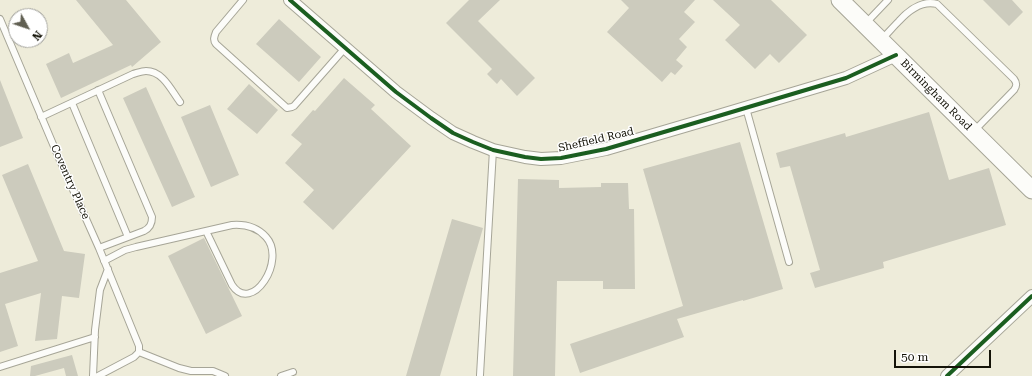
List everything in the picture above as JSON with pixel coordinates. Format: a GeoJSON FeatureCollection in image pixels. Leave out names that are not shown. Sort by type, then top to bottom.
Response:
{"type":"FeatureCollection","features":[{"type":"Feature","properties":{"kind":"street","name":"Sheffield Road"},"geometry":{"type":"LineString","coordinates":[[290,0],[396,92],[453,133],[493,150],[541,159],[561,158],[606,149],[746,108],[846,78],[896,55]]}},
{"type":"Feature","properties":{"kind":"street","name":"Birmingham Road"},"geometry":{"type":"LineString","coordinates":[[840,0],[1032,190]]}},
{"type":"Feature","properties":{"kind":"street"},"geometry":{"type":"LineString","coordinates":[[947,376],[1032,296]]}},
{"type":"Feature","properties":{"kind":"lane"},"geometry":{"type":"LineString","coordinates":[[243,0],[216,32],[214,41],[287,108],[294,106],[345,48]]}},
{"type":"Feature","properties":{"kind":"lane"},"geometry":{"type":"LineString","coordinates":[[865,25],[888,0]]}},
{"type":"Feature","properties":{"kind":"lane"},"geometry":{"type":"LineString","coordinates":[[881,40],[914,5],[930,0],[938,4],[1014,79],[1016,84],[1014,90],[973,132]]}},
{"type":"Feature","properties":{"kind":"lane","name":"Coventry Place"},"geometry":{"type":"LineString","coordinates":[[0,19],[41,117],[108,269],[139,349]]}},
{"type":"Feature","properties":{"kind":"lane"},"geometry":{"type":"LineString","coordinates":[[41,117],[133,74],[145,71],[154,72],[166,82],[180,102]]}},
{"type":"Feature","properties":{"kind":"lane"},"geometry":{"type":"LineString","coordinates":[[98,90],[152,217],[152,223],[148,229],[99,248]]}},
{"type":"Feature","properties":{"kind":"lane"},"geometry":{"type":"LineString","coordinates":[[72,103],[128,237]]}},
{"type":"Feature","properties":{"kind":"lane"},"geometry":{"type":"LineString","coordinates":[[746,108],[789,262]]}},
{"type":"Feature","properties":{"kind":"lane"},"geometry":{"type":"LineString","coordinates":[[480,375],[493,150]]}},
{"type":"Feature","properties":{"kind":"lane"},"geometry":{"type":"LineString","coordinates":[[104,261],[125,250],[232,225],[242,225],[258,229],[266,236],[272,247],[273,262],[265,281],[249,294],[241,294],[236,291],[206,232]]}},
{"type":"Feature","properties":{"kind":"lane"},"geometry":{"type":"LineString","coordinates":[[93,376],[100,290],[108,269]]}},
{"type":"Feature","properties":{"kind":"lane"},"geometry":{"type":"LineString","coordinates":[[0,366],[95,337]]}},
{"type":"Feature","properties":{"kind":"lane"},"geometry":{"type":"LineString","coordinates":[[98,376],[131,359],[137,355],[139,349],[179,368],[191,371],[213,371],[224,376]]}},
{"type":"Feature","properties":{"kind":"lane"},"geometry":{"type":"LineString","coordinates":[[281,376],[293,372]]}},
{"type":"Feature","properties":{"kind":"building"},"geometry":{"type":"Polygon","coordinates":[[[76,0],[126,0],[161,42],[132,67],[131,65],[61,98],[46,64],[69,53],[73,63],[113,45],[76,0]]]}},
{"type":"Feature","properties":{"kind":"building"},"geometry":{"type":"Polygon","coordinates":[[[469,0],[500,0],[478,21],[535,78],[517,96],[501,79],[497,84],[487,74],[492,69],[446,23],[469,0]]]}},
{"type":"Feature","properties":{"kind":"building"},"geometry":{"type":"Polygon","coordinates":[[[621,0],[695,0],[684,12],[695,22],[679,39],[687,47],[676,60],[683,66],[675,75],[671,72],[662,82],[607,32],[629,8],[621,0]]]}},
{"type":"Feature","properties":{"kind":"building"},"geometry":{"type":"Polygon","coordinates":[[[713,0],[771,0],[807,35],[779,63],[770,54],[755,69],[725,40],[740,25],[713,0]]]}},
{"type":"Feature","properties":{"kind":"building"},"geometry":{"type":"Polygon","coordinates":[[[983,0],[1012,0],[1023,12],[1009,26],[983,0]]]}},
{"type":"Feature","properties":{"kind":"building"},"geometry":{"type":"Polygon","coordinates":[[[279,19],[321,57],[299,82],[256,44],[279,19]]]}},
{"type":"Feature","properties":{"kind":"building"},"geometry":{"type":"Polygon","coordinates":[[[344,78],[375,105],[371,109],[411,146],[333,230],[303,202],[314,190],[285,163],[302,144],[291,135],[313,110],[315,111],[344,78]]]}},
{"type":"Feature","properties":{"kind":"building"},"geometry":{"type":"Polygon","coordinates":[[[0,80],[23,138],[0,147],[0,80]]]}},
{"type":"Feature","properties":{"kind":"building"},"geometry":{"type":"Polygon","coordinates":[[[249,84],[278,110],[257,134],[227,109],[249,84]]]}},
{"type":"Feature","properties":{"kind":"building"},"geometry":{"type":"Polygon","coordinates":[[[146,87],[195,197],[172,207],[123,98],[146,87]]]}},
{"type":"Feature","properties":{"kind":"building"},"geometry":{"type":"Polygon","coordinates":[[[210,105],[239,175],[211,187],[181,117],[210,105]]]}},
{"type":"Feature","properties":{"kind":"building"},"geometry":{"type":"Polygon","coordinates":[[[929,112],[949,180],[989,168],[1006,225],[883,262],[884,268],[815,288],[810,273],[820,270],[790,166],[780,168],[776,153],[845,133],[846,137],[929,112]]]}},
{"type":"Feature","properties":{"kind":"building"},"geometry":{"type":"Polygon","coordinates":[[[740,142],[783,289],[677,319],[684,337],[580,373],[570,344],[683,306],[643,169],[740,142]]]}},
{"type":"Feature","properties":{"kind":"building"},"geometry":{"type":"Polygon","coordinates":[[[28,164],[64,251],[85,254],[79,298],[62,296],[57,339],[35,341],[41,293],[5,304],[18,346],[0,352],[0,273],[38,261],[2,175],[28,164]]]}},
{"type":"Feature","properties":{"kind":"building"},"geometry":{"type":"Polygon","coordinates":[[[518,179],[559,180],[559,188],[601,187],[601,183],[628,183],[629,209],[634,209],[635,289],[603,289],[603,281],[557,281],[555,376],[513,376],[518,179]]]}},
{"type":"Feature","properties":{"kind":"building"},"geometry":{"type":"Polygon","coordinates":[[[452,219],[483,228],[440,376],[406,376],[452,219]]]}},
{"type":"Feature","properties":{"kind":"building"},"geometry":{"type":"Polygon","coordinates":[[[204,238],[242,316],[206,334],[168,256],[204,238]]]}},
{"type":"Feature","properties":{"kind":"building"},"geometry":{"type":"Polygon","coordinates":[[[72,355],[78,376],[66,376],[64,368],[30,376],[31,366],[72,355]]]}},
{"type":"Feature","properties":{"kind":"cycle path"},"geometry":{"type":"LineString","coordinates":[[290,0],[396,92],[453,133],[493,150],[541,159],[561,158],[606,149],[846,78],[896,55]]}},
{"type":"Feature","properties":{"kind":"cycle path"},"geometry":{"type":"LineString","coordinates":[[947,376],[1032,296]]}}]}
